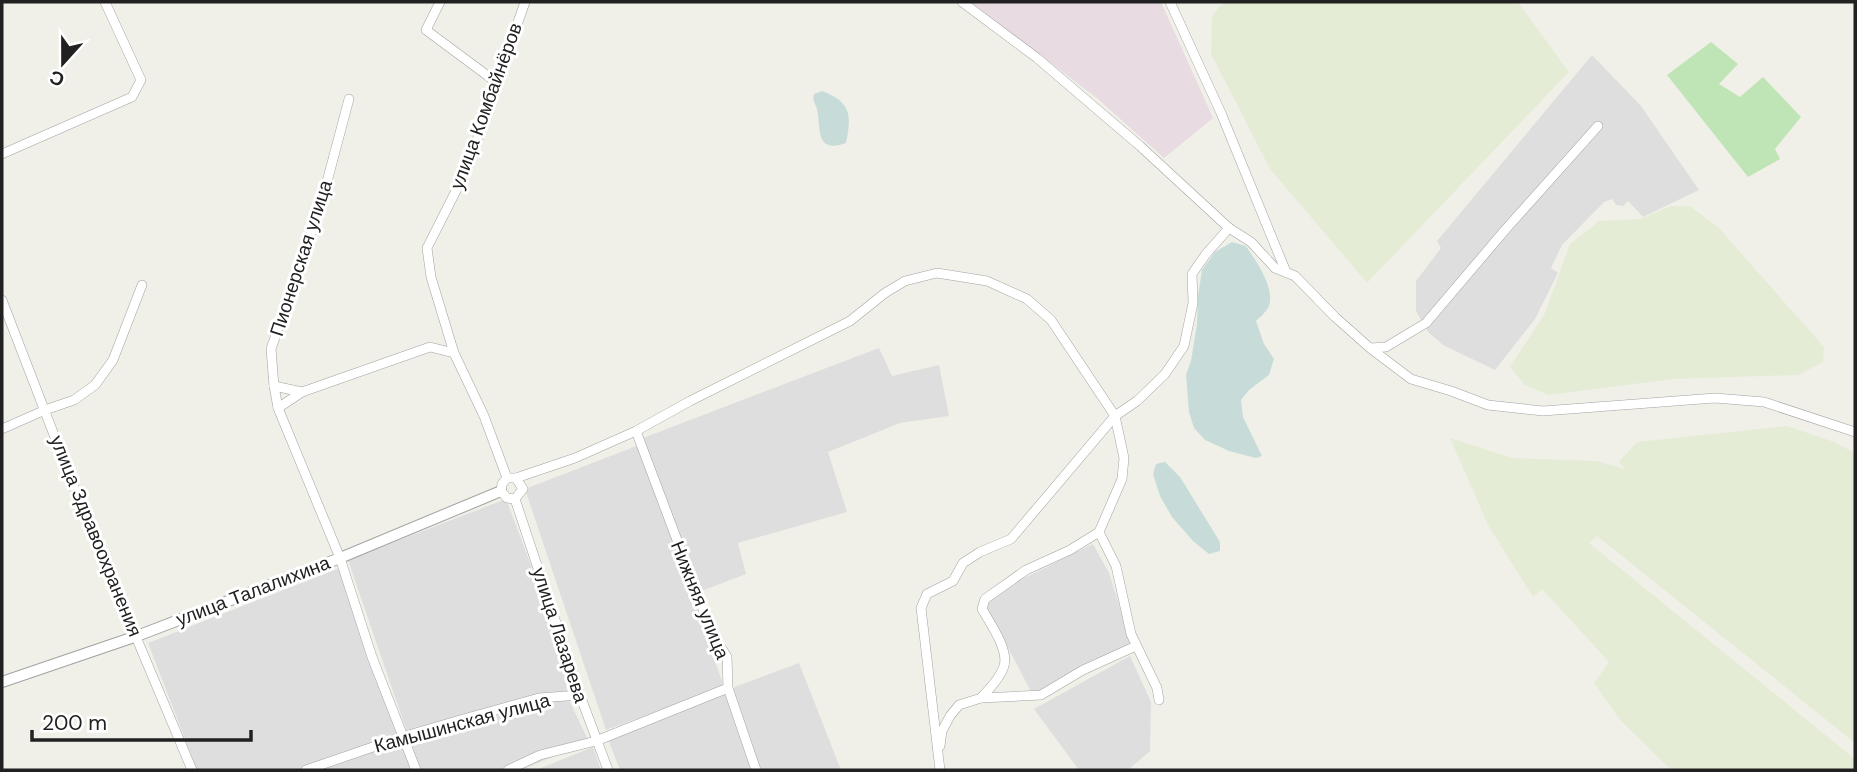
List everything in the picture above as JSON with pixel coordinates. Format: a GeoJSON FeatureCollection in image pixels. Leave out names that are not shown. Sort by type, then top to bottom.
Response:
{"type":"FeatureCollection","features":[{"type":"Feature","properties":{"kind":"street"},"geometry":{"type":"LineString","coordinates":[[2,155],[132,97],[141,80],[105,2]]}},
{"type":"Feature","properties":{"kind":"street"},"geometry":{"type":"LineString","coordinates":[[440,2],[426,30],[496,82]]}},
{"type":"Feature","properties":{"kind":"street","name":"улица Комбайнёров"},"geometry":{"type":"LineString","coordinates":[[454,353],[431,277],[428,248],[467,169],[525,2]]}},
{"type":"Feature","properties":{"kind":"street"},"geometry":{"type":"LineString","coordinates":[[962,2],[1037,58],[1140,146],[1229,228],[1251,242],[1275,268],[1296,275],[1335,317],[1411,379],[1488,405],[1544,411],[1715,398],[1764,402],[1855,432]]}},
{"type":"Feature","properties":{"kind":"street"},"geometry":{"type":"LineString","coordinates":[[1170,2],[1221,113],[1286,272]]}},
{"type":"Feature","properties":{"kind":"street","name":"Пионерская улица"},"geometry":{"type":"LineString","coordinates":[[349,99],[320,208],[271,349],[274,386],[278,408],[340,558],[372,657],[415,770]]}},
{"type":"Feature","properties":{"kind":"street"},"geometry":{"type":"LineString","coordinates":[[1370,348],[1386,347],[1426,323],[1598,126]]}},
{"type":"Feature","properties":{"kind":"street"},"geometry":{"type":"LineString","coordinates":[[939,766],[921,608],[927,594],[953,581],[963,563],[980,552],[1012,539],[1115,416],[1137,401],[1165,374],[1184,346],[1193,303],[1192,274],[1229,228]]}},
{"type":"Feature","properties":{"kind":"street"},"geometry":{"type":"LineString","coordinates":[[278,408],[302,392],[430,347],[454,353],[512,478],[523,489],[515,499],[506,498],[501,491],[502,484],[512,478],[575,458],[636,431],[850,321],[905,281],[937,273],[987,281],[1027,299],[1051,320],[1115,416],[1124,458],[1122,479],[1099,532],[1070,550],[1026,570],[985,599],[982,609],[1002,645],[1006,663],[998,679],[981,698]]}},
{"type":"Feature","properties":{"kind":"street"},"geometry":{"type":"LineString","coordinates":[[2,429],[74,400],[95,386],[113,360],[142,285]]}},
{"type":"Feature","properties":{"kind":"street","name":"улица Здравоохранения"},"geometry":{"type":"LineString","coordinates":[[2,300],[86,517],[192,770]]}},
{"type":"Feature","properties":{"kind":"street"},"geometry":{"type":"LineString","coordinates":[[274,386],[302,392]]}},
{"type":"Feature","properties":{"kind":"street","name":"Нижняя улица"},"geometry":{"type":"LineString","coordinates":[[636,431],[712,633],[727,657],[727,688],[757,770]]}},
{"type":"Feature","properties":{"kind":"street","name":"улица Талалихина"},"geometry":{"type":"LineString","coordinates":[[2,682],[137,636],[340,558],[501,491]]}},
{"type":"Feature","properties":{"kind":"street","name":"улица Лазарева"},"geometry":{"type":"LineString","coordinates":[[515,499],[580,695],[608,770]]}},
{"type":"Feature","properties":{"kind":"street"},"geometry":{"type":"LineString","coordinates":[[1099,532],[1116,566],[1131,634],[1157,688],[1159,700]]}},
{"type":"Feature","properties":{"kind":"street"},"geometry":{"type":"LineString","coordinates":[[939,766],[942,731],[959,705],[981,698],[1041,695],[1083,670],[1136,646]]}},
{"type":"Feature","properties":{"kind":"street"},"geometry":{"type":"LineString","coordinates":[[508,770],[540,755],[596,741],[727,688]]}},
{"type":"Feature","properties":{"kind":"street","name":"Камышинская улица"},"geometry":{"type":"LineString","coordinates":[[306,770],[402,737],[539,698],[580,695]]}},
{"type":"Feature","properties":{"kind":"shaded area"},"geometry":{"type":"Polygon","coordinates":[[[971,2],[1161,2],[1213,118],[1164,158],[1098,99],[971,2]]]}},
{"type":"Feature","properties":{"kind":"shaded area"},"geometry":{"type":"Polygon","coordinates":[[[1592,55],[1641,106],[1699,190],[1643,217],[1628,201],[1623,206],[1616,205],[1612,199],[1604,202],[1562,245],[1551,268],[1558,273],[1535,319],[1495,370],[1443,345],[1428,332],[1416,311],[1416,281],[1441,248],[1437,241],[1592,55]]]}},
{"type":"Feature","properties":{"kind":"shaded area"},"geometry":{"type":"Polygon","coordinates":[[[822,91],[839,100],[847,111],[849,125],[846,143],[829,145],[821,138],[813,98],[814,94],[822,91]]]}},
{"type":"Feature","properties":{"kind":"shaded area"},"geometry":{"type":"Polygon","coordinates":[[[1232,242],[1246,246],[1264,276],[1270,293],[1268,308],[1256,321],[1264,344],[1274,359],[1269,375],[1249,390],[1241,400],[1243,417],[1262,456],[1256,458],[1229,451],[1205,440],[1194,428],[1189,412],[1186,375],[1197,324],[1202,270],[1215,252],[1232,242]]]}},
{"type":"Feature","properties":{"kind":"shaded area"},"geometry":{"type":"Polygon","coordinates":[[[879,348],[892,376],[939,365],[949,416],[900,423],[828,452],[847,512],[738,543],[746,574],[699,592],[643,438],[879,348]]]}},
{"type":"Feature","properties":{"kind":"shaded area"},"geometry":{"type":"Polygon","coordinates":[[[639,445],[724,687],[606,730],[525,489],[639,445]]]}},
{"type":"Feature","properties":{"kind":"shaded area"},"geometry":{"type":"Polygon","coordinates":[[[1165,462],[1180,477],[1220,542],[1220,551],[1209,554],[1193,541],[1172,517],[1160,496],[1153,474],[1156,464],[1165,462]]]}},
{"type":"Feature","properties":{"kind":"shaded area"},"geometry":{"type":"Polygon","coordinates":[[[506,499],[563,650],[567,693],[408,735],[348,560],[506,499]]]}},
{"type":"Feature","properties":{"kind":"shaded area"},"geometry":{"type":"Polygon","coordinates":[[[1093,544],[1109,573],[1132,646],[1035,699],[985,604],[1016,582],[1093,544]]]}},
{"type":"Feature","properties":{"kind":"shaded area"},"geometry":{"type":"Polygon","coordinates":[[[342,567],[401,738],[302,770],[197,770],[148,643],[342,567]]]}},
{"type":"Feature","properties":{"kind":"shaded area"},"geometry":{"type":"Polygon","coordinates":[[[1130,656],[1151,702],[1150,751],[1128,770],[1079,770],[1034,709],[1130,656]]]}},
{"type":"Feature","properties":{"kind":"shaded area"},"geometry":{"type":"Polygon","coordinates":[[[799,663],[841,770],[761,770],[732,688],[799,663]]]}},
{"type":"Feature","properties":{"kind":"shaded area"},"geometry":{"type":"Polygon","coordinates":[[[727,692],[753,770],[620,770],[608,739],[727,692]]]}},
{"type":"Feature","properties":{"kind":"shaded area"},"geometry":{"type":"Polygon","coordinates":[[[561,698],[570,702],[589,742],[521,770],[420,770],[406,740],[561,698]]]}},
{"type":"Feature","properties":{"kind":"shaded area"},"geometry":{"type":"Polygon","coordinates":[[[403,740],[413,770],[318,770],[403,740]]]}},
{"type":"Feature","properties":{"kind":"shaded area"},"geometry":{"type":"Polygon","coordinates":[[[593,747],[601,770],[536,770],[593,747]]]}},
{"type":"Feature","properties":{"kind":"green space"},"geometry":{"type":"Polygon","coordinates":[[[1223,2],[1518,2],[1569,72],[1367,283],[1270,169],[1211,54],[1212,16],[1223,2]]]}},
{"type":"Feature","properties":{"kind":"green space"},"geometry":{"type":"Polygon","coordinates":[[[1711,42],[1738,64],[1719,84],[1740,97],[1763,77],[1801,117],[1775,149],[1780,159],[1748,177],[1667,75],[1711,42]]]}},
{"type":"Feature","properties":{"kind":"green space"},"geometry":{"type":"Polygon","coordinates":[[[1671,206],[1690,206],[1718,227],[1824,347],[1823,362],[1798,375],[1673,379],[1548,395],[1525,385],[1510,367],[1545,313],[1570,244],[1599,221],[1640,219],[1671,206]]]}},
{"type":"Feature","properties":{"kind":"green space"},"geometry":{"type":"Polygon","coordinates":[[[1787,426],[1834,442],[1855,453],[1855,743],[1597,536],[1589,543],[1855,759],[1855,770],[1671,770],[1620,720],[1594,683],[1609,662],[1542,589],[1533,597],[1488,525],[1450,438],[1512,458],[1597,461],[1625,469],[1619,462],[1637,442],[1787,426]]]}}]}
